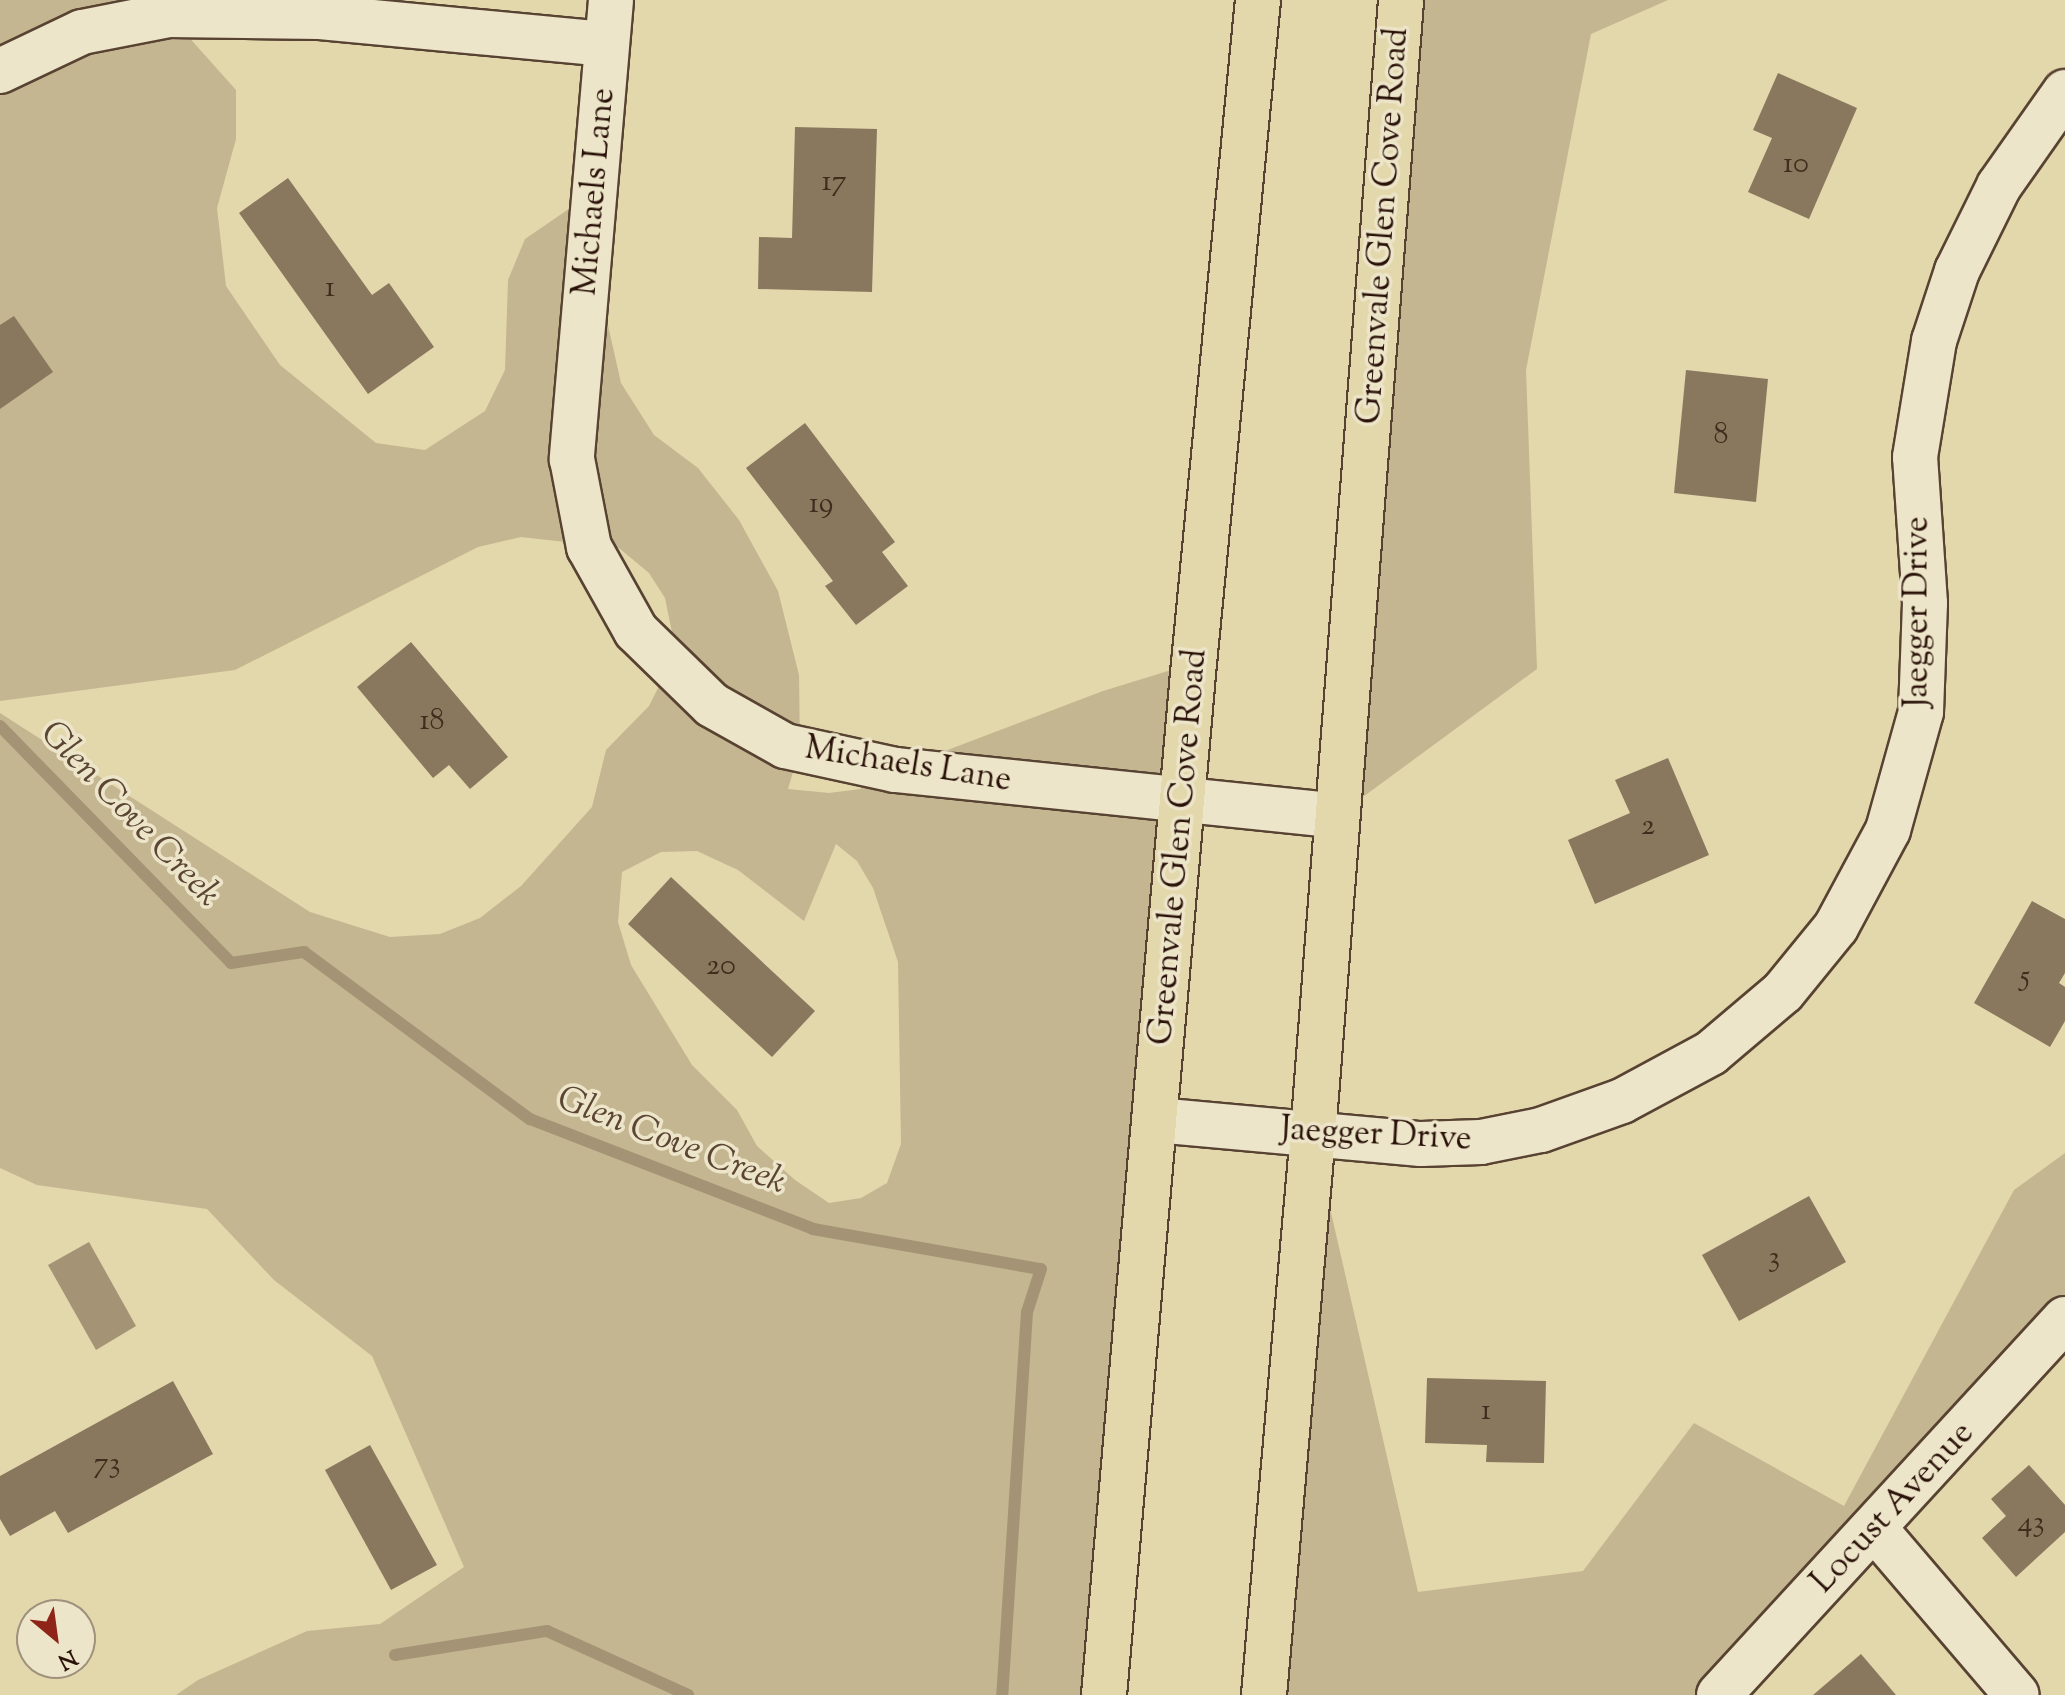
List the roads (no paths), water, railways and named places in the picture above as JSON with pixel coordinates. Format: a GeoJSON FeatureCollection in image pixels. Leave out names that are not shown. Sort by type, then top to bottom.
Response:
{"type":"FeatureCollection","features":[{"type":"Feature","properties":{"kind":"main road","name":"Greenvale Glen Cove Road"},"geometry":{"type":"LineString","coordinates":[[1104,1695],[1182,799],[1258,0]]}},
{"type":"Feature","properties":{"kind":"main road","name":"Greenvale Glen Cove Road"},"geometry":{"type":"LineString","coordinates":[[1264,1695],[1313,1134],[1401,0]]}},
{"type":"Feature","properties":{"kind":"street","name":"Michaels Lane"},"geometry":{"type":"LineString","coordinates":[[611,0],[572,459],[589,547],[636,631],[712,705],[785,746],[895,770],[1337,816]]}},
{"type":"Feature","properties":{"kind":"street"},"geometry":{"type":"LineString","coordinates":[[0,71],[82,32],[169,15],[320,17],[607,44]]}},
{"type":"Feature","properties":{"kind":"street","name":"Jaegger Drive"},"geometry":{"type":"LineString","coordinates":[[1156,1120],[1421,1144],[1481,1142],[1541,1130],[1622,1101],[1711,1053],[1783,992],[1836,927],[1888,830],[1921,712],[1925,603],[1915,457],[1934,341],[1957,271],[1999,186],[2065,92]]}},
{"type":"Feature","properties":{"kind":"street","name":"Locust Avenue"},"geometry":{"type":"LineString","coordinates":[[1719,1695],[2065,1319]]}},
{"type":"Feature","properties":{"kind":"street"},"geometry":{"type":"LineString","coordinates":[[1875,1529],[2017,1695]]}},
{"type":"Feature","properties":{"kind":"waterway","name":"Glen Cove Creek"},"geometry":{"type":"LineString","coordinates":[[0,726],[231,963],[304,952],[530,1119],[813,1229],[1041,1269],[1027,1312],[1002,1695]]}},
{"type":"Feature","properties":{"kind":"waterway"},"geometry":{"type":"LineString","coordinates":[[395,1655],[547,1631],[688,1695]]}}]}
